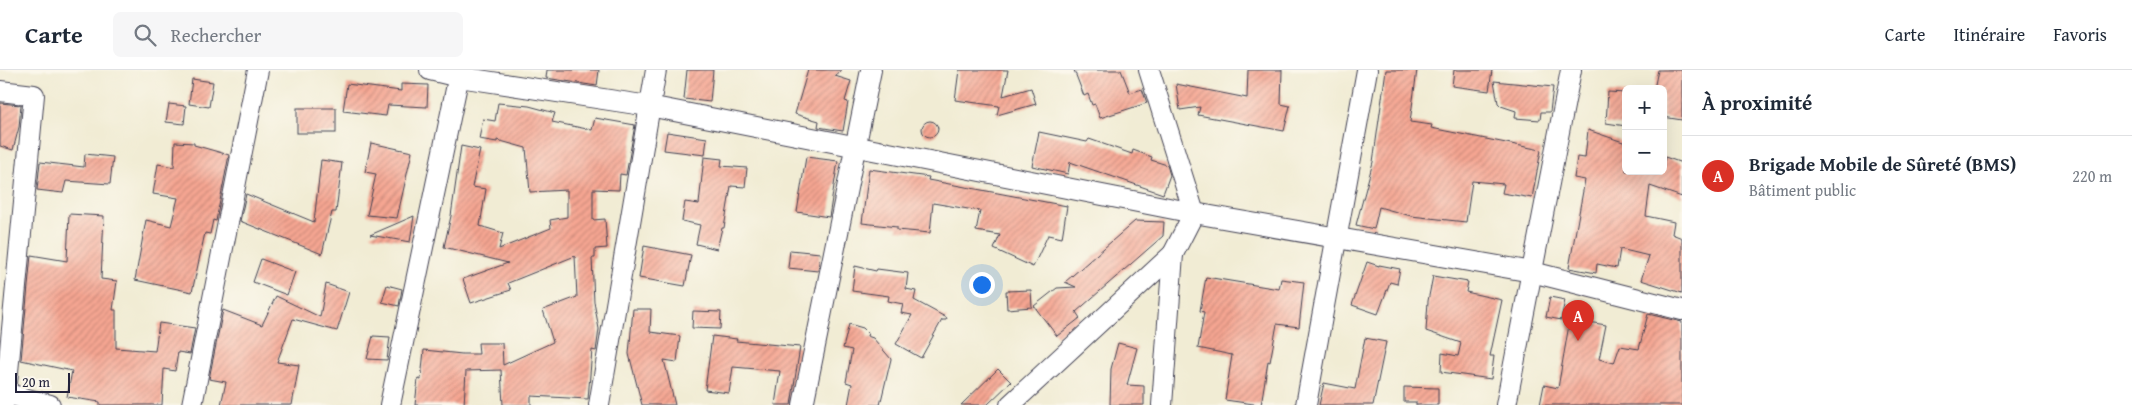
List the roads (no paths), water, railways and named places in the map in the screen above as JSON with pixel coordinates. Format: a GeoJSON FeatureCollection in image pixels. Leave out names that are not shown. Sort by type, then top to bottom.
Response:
{"type":"FeatureCollection","features":[{"type":"Feature","properties":{"kind":"street"},"geometry":{"type":"LineString","coordinates":[[192,405],[258,70]]}},
{"type":"Feature","properties":{"kind":"street"},"geometry":{"type":"LineString","coordinates":[[430,70],[460,73],[649,106],[856,148],[1336,239],[1532,272],[1682,310]]}},
{"type":"Feature","properties":{"kind":"street"},"geometry":{"type":"LineString","coordinates":[[599,405],[656,70]]}},
{"type":"Feature","properties":{"kind":"street"},"geometry":{"type":"LineString","coordinates":[[803,405],[871,70]]}},
{"type":"Feature","properties":{"kind":"street"},"geometry":{"type":"LineString","coordinates":[[1010,405],[1173,254],[1194,212],[1149,70]]}},
{"type":"Feature","properties":{"kind":"street"},"geometry":{"type":"LineString","coordinates":[[1306,405],[1367,70]]}},
{"type":"Feature","properties":{"kind":"street"},"geometry":{"type":"LineString","coordinates":[[1506,405],[1570,70]]}},
{"type":"Feature","properties":{"kind":"street"},"geometry":{"type":"LineString","coordinates":[[390,405],[460,73]]}},
{"type":"Feature","properties":{"kind":"street"},"geometry":{"type":"LineString","coordinates":[[0,91],[34,95],[3,397],[50,405]]}},
{"type":"Feature","properties":{"kind":"street"},"geometry":{"type":"LineString","coordinates":[[1162,405],[1173,254]]}},
{"type":"Feature","properties":{"kind":"place","name":"Brigade Mobile de Sûreté (BMS)"},"geometry":{"type":"Point","coordinates":[1578,341]}}]}
